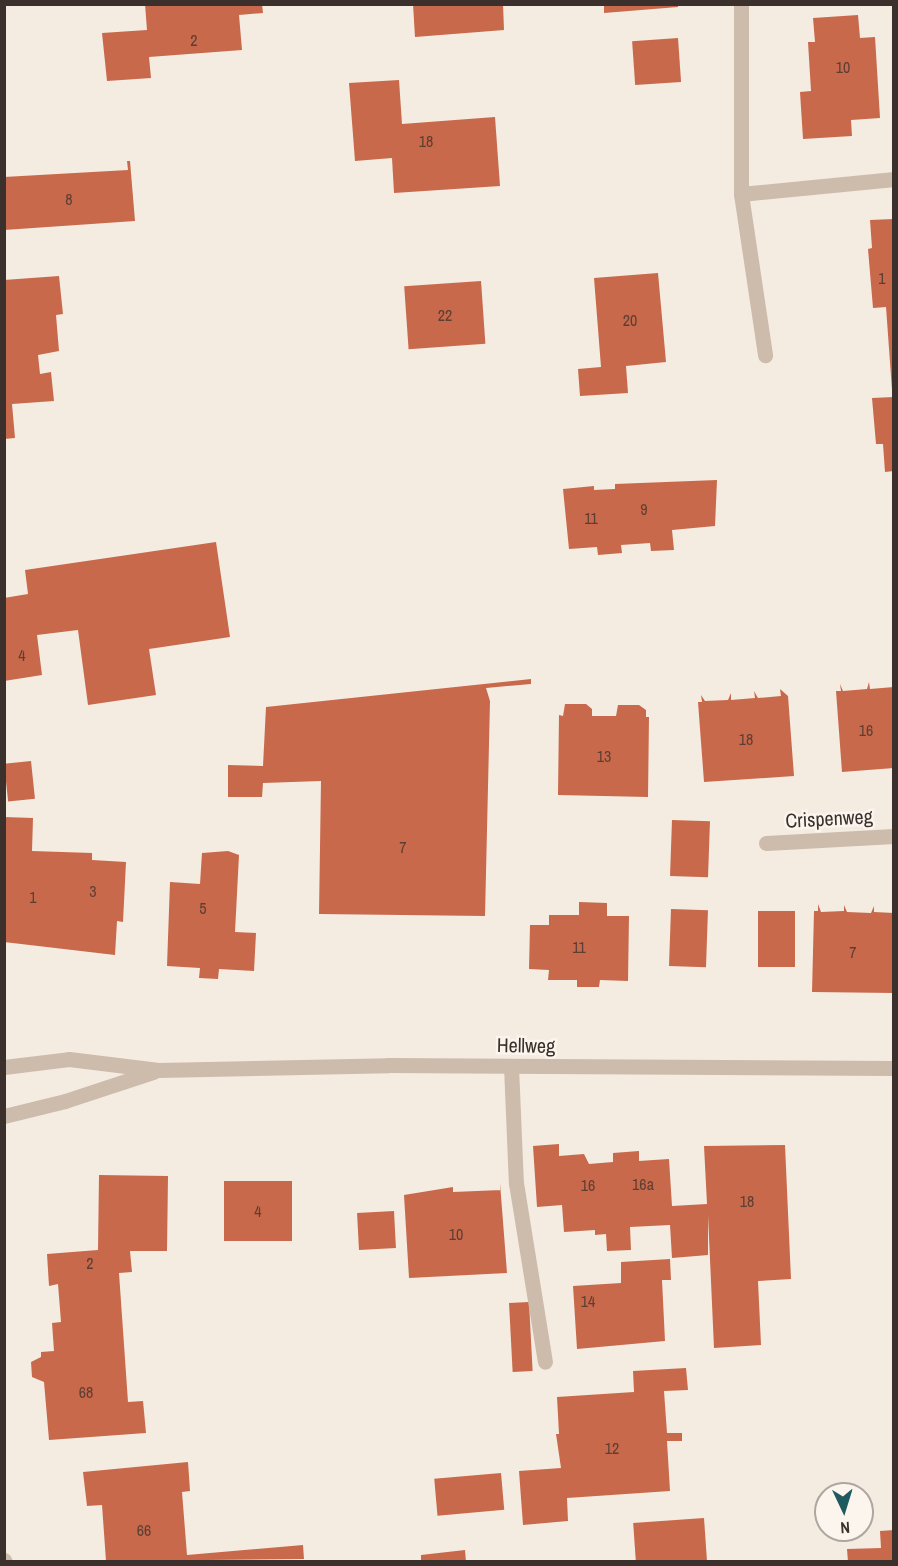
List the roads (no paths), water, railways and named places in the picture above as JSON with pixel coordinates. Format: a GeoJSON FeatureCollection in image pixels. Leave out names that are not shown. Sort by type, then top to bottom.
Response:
{"type":"FeatureCollection","features":[{"type":"Feature","properties":{"kind":"street"},"geometry":{"type":"LineString","coordinates":[[741,4],[741,194],[765,355]]}},
{"type":"Feature","properties":{"kind":"street"},"geometry":{"type":"LineString","coordinates":[[741,194],[894,179]]}},
{"type":"Feature","properties":{"kind":"street","name":"Crispenweg"},"geometry":{"type":"LineString","coordinates":[[766,843],[894,836]]}},
{"type":"Feature","properties":{"kind":"street","name":"Hellweg"},"geometry":{"type":"LineString","coordinates":[[4,1067],[69,1059],[158,1070],[511,1066],[894,1068]]}},
{"type":"Feature","properties":{"kind":"street"},"geometry":{"type":"LineString","coordinates":[[511,1066],[516,1183],[545,1362]]}},
{"type":"Feature","properties":{"kind":"street","name":"Hellweg"},"geometry":{"type":"LineString","coordinates":[[4,1116],[65,1101],[158,1070]]}}]}
